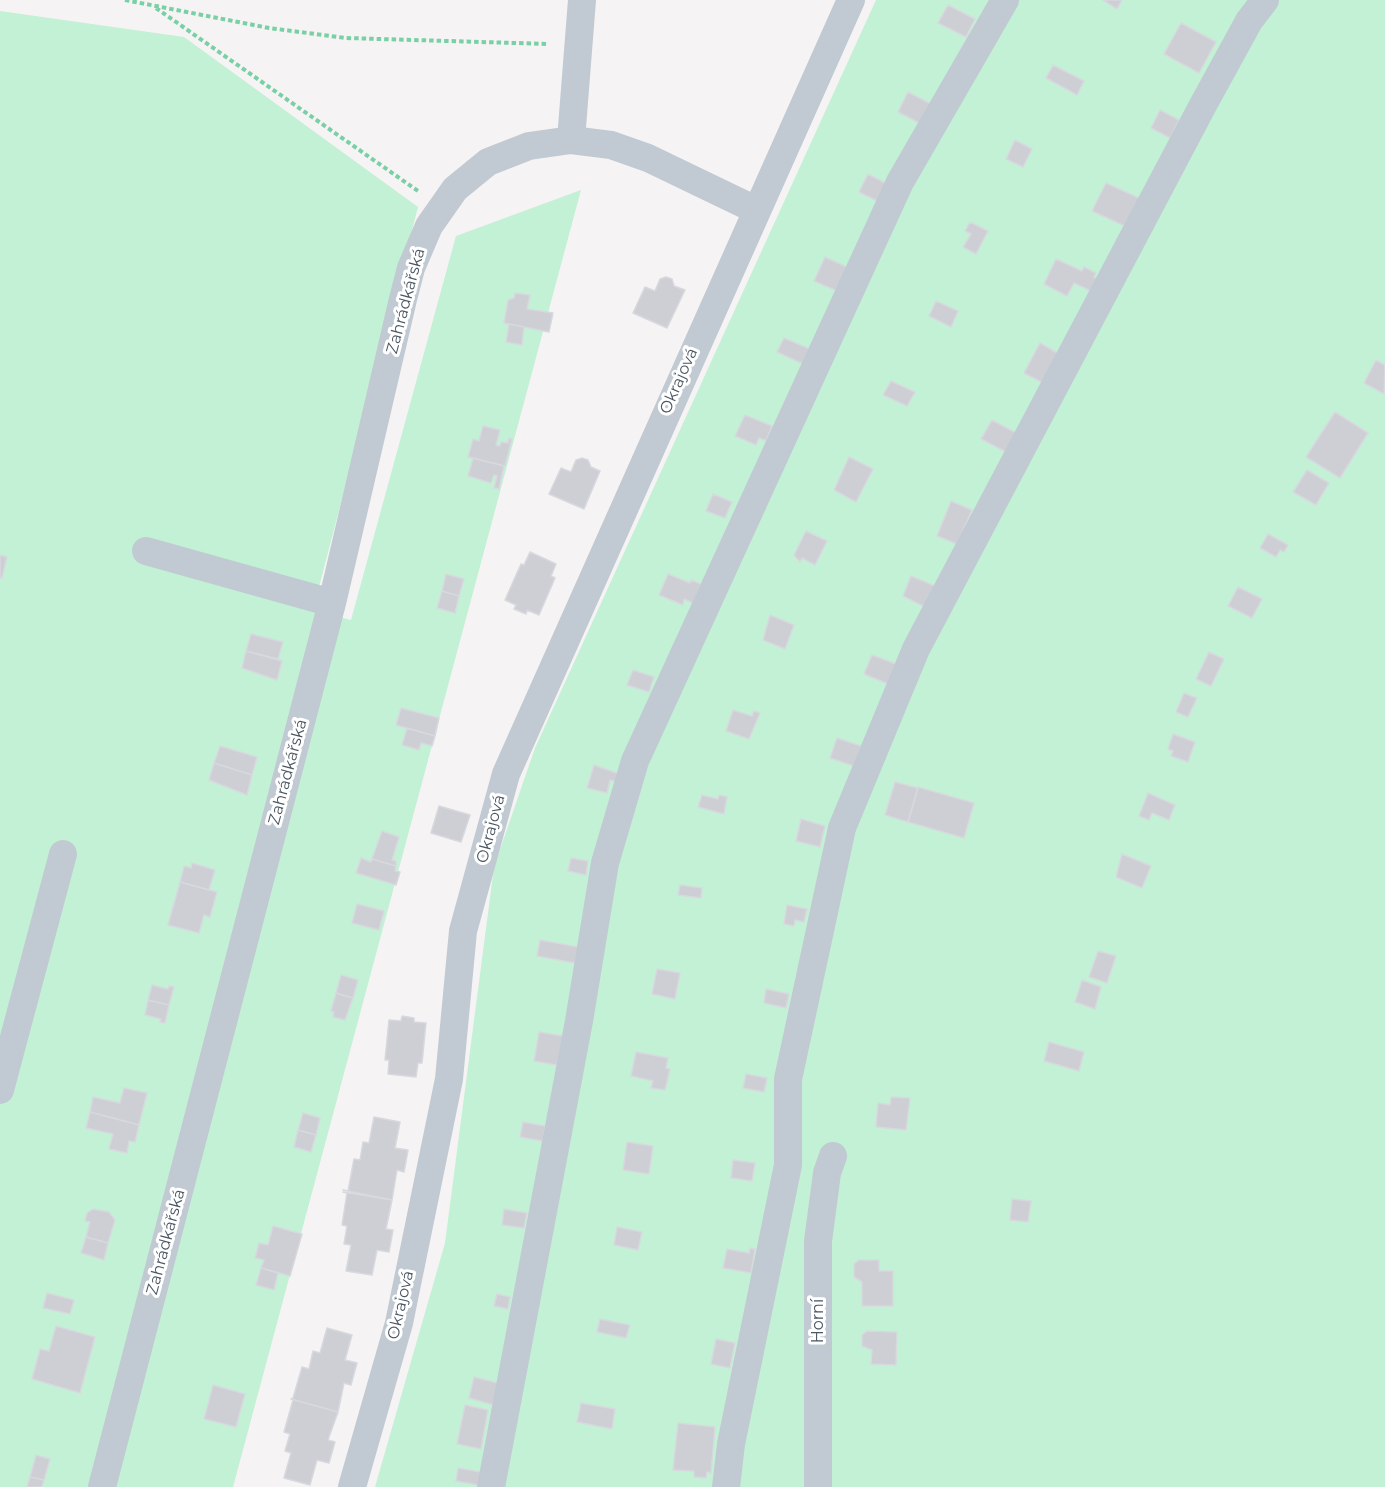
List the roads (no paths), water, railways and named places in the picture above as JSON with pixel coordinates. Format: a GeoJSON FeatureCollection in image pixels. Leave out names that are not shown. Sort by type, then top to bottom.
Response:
{"type":"FeatureCollection","features":[{"type":"Feature","properties":{"kind":"street"},"geometry":{"type":"LineString","coordinates":[[571,140],[582,0]]}},
{"type":"Feature","properties":{"kind":"street","name":"Okrajová"},"geometry":{"type":"LineString","coordinates":[[352,1487],[399,1323],[448,1079],[463,931],[506,774],[851,0]]}},
{"type":"Feature","properties":{"kind":"street"},"geometry":{"type":"LineString","coordinates":[[491,1487],[579,1021],[605,863],[635,761],[900,182],[1005,0]]}},
{"type":"Feature","properties":{"kind":"street"},"geometry":{"type":"LineString","coordinates":[[726,1487],[731,1444],[788,1165],[788,1079],[842,828],[916,649],[1203,105],[1249,21],[1265,0]]}},
{"type":"Feature","properties":{"kind":"street","name":"Zahrádkářská"},"geometry":{"type":"LineString","coordinates":[[102,1487],[332,603],[411,268],[429,226],[455,189],[488,162],[530,146],[571,140],[611,145],[648,158],[756,210]]}},
{"type":"Feature","properties":{"kind":"street"},"geometry":{"type":"LineString","coordinates":[[146,551],[332,603]]}},
{"type":"Feature","properties":{"kind":"street"},"geometry":{"type":"LineString","coordinates":[[0,1090],[63,854]]}},
{"type":"Feature","properties":{"kind":"street","name":"Horní"},"geometry":{"type":"LineString","coordinates":[[818,1487],[818,1241],[827,1173],[833,1156]]}}]}
